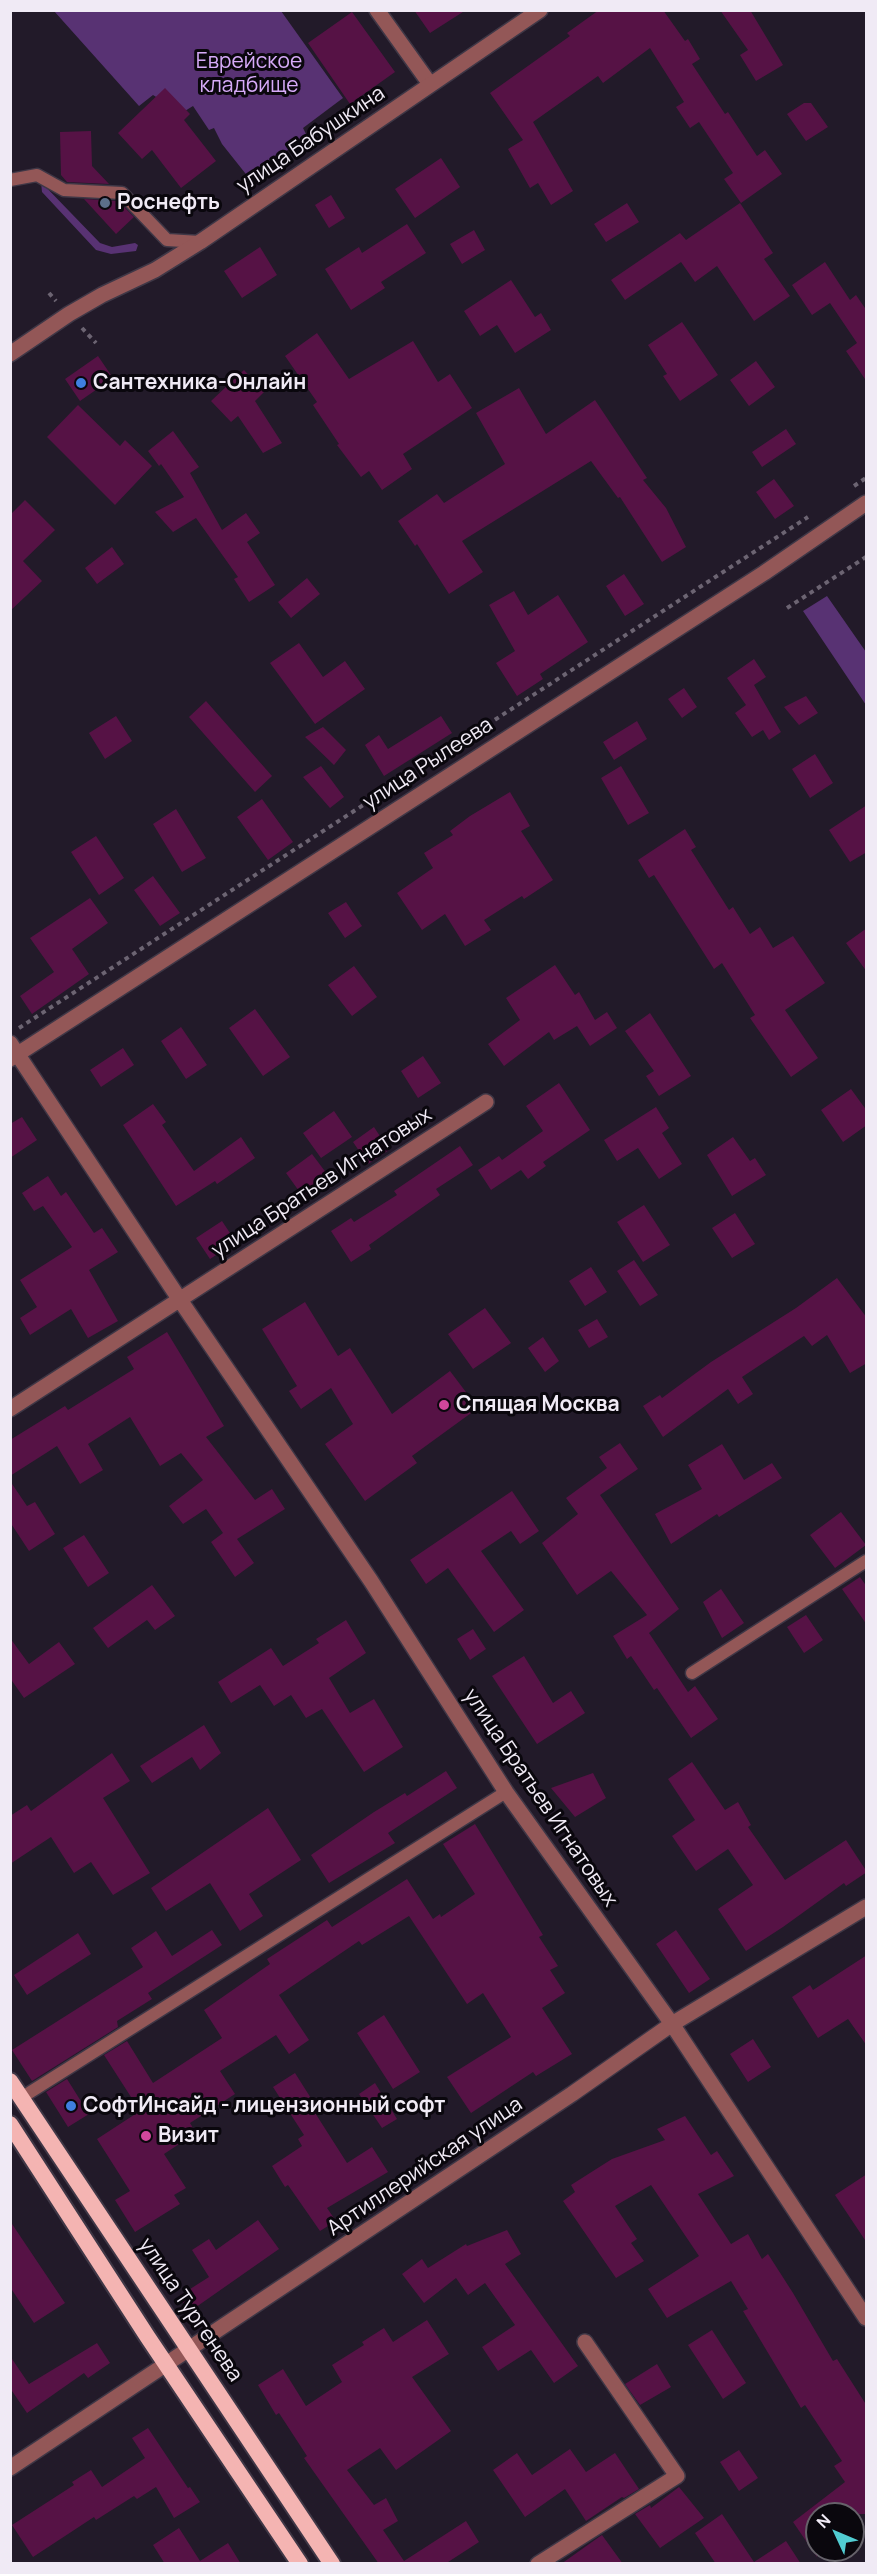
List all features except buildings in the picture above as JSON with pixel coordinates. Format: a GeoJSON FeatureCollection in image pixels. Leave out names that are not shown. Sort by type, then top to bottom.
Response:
{"type":"FeatureCollection","features":[{"type":"Feature","properties":{"kind":"highway","name":"улица Тургенева"},"geometry":{"type":"LineString","coordinates":[[10,2081],[332,2564]]}},
{"type":"Feature","properties":{"kind":"highway"},"geometry":{"type":"LineString","coordinates":[[10,2124],[166,2366],[300,2564]]}},
{"type":"Feature","properties":{"kind":"street"},"geometry":{"type":"LineString","coordinates":[[377,10],[430,84]]}},
{"type":"Feature","properties":{"kind":"street","name":"улица Бабушкина"},"geometry":{"type":"LineString","coordinates":[[10,354],[69,314],[102,295],[155,270],[200,242],[540,10]]}},
{"type":"Feature","properties":{"kind":"street","name":"улица Рылеева"},"geometry":{"type":"LineString","coordinates":[[13,1052],[764,573],[867,502]]}},
{"type":"Feature","properties":{"kind":"street","name":"улица Братьев Игнатовых"},"geometry":{"type":"LineString","coordinates":[[13,1052],[371,1581],[506,1792],[672,2024],[867,2318]]}},
{"type":"Feature","properties":{"kind":"street","name":"улица Братьев Игнатовых"},"geometry":{"type":"LineString","coordinates":[[10,1409],[486,1102]]}},
{"type":"Feature","properties":{"kind":"street","name":"Артиллерийская улица"},"geometry":{"type":"LineString","coordinates":[[10,2468],[572,2094],[672,2024],[867,1907]]}},
{"type":"Feature","properties":{"kind":"street"},"geometry":{"type":"LineString","coordinates":[[538,2564],[677,2476],[585,2342]]}},
{"type":"Feature","properties":{"kind":"lane"},"geometry":{"type":"LineString","coordinates":[[10,180],[37,175],[64,190],[122,193],[167,240],[200,242]]}},
{"type":"Feature","properties":{"kind":"lane"},"geometry":{"type":"LineString","coordinates":[[692,1673],[867,1561]]}},
{"type":"Feature","properties":{"kind":"lane"},"geometry":{"type":"LineString","coordinates":[[21,2098],[506,1792]]}},
{"type":"Feature","properties":{"kind":"path"},"geometry":{"type":"LineString","coordinates":[[848,490],[867,478]]}},
{"type":"Feature","properties":{"kind":"path"},"geometry":{"type":"LineString","coordinates":[[10,1033],[811,515]]}},
{"type":"Feature","properties":{"kind":"path"},"geometry":{"type":"LineString","coordinates":[[787,608],[867,556]]}},
{"type":"Feature","properties":{"kind":"green space","name":"Еврейское кладбище"},"geometry":{"type":"Polygon","coordinates":[[[54,11],[281,11],[343,98],[303,128],[307,136],[249,178],[222,144],[214,128],[209,130],[193,106],[180,114],[153,95],[139,106],[54,11]]]}},
{"type":"Feature","properties":{"kind":"green space"},"geometry":{"type":"Polygon","coordinates":[[[41,182],[100,243],[112,247],[135,243],[138,245],[136,251],[111,254],[96,250],[42,192],[41,182]]]}},
{"type":"Feature","properties":{"kind":"green space"},"geometry":{"type":"Polygon","coordinates":[[[827,596],[866,652],[866,705],[803,611],[827,596]]]}},
{"type":"Feature","properties":{"kind":"place","name":"Роснефть"},"geometry":{"type":"Point","coordinates":[105,203]}},
{"type":"Feature","properties":{"kind":"place","name":"Сантехника-Онлайн"},"geometry":{"type":"Point","coordinates":[81,383]}},
{"type":"Feature","properties":{"kind":"place","name":"Спящая Москва"},"geometry":{"type":"Point","coordinates":[444,1405]}},
{"type":"Feature","properties":{"kind":"place","name":"СофтИнсайд - лицензионный софт"},"geometry":{"type":"Point","coordinates":[71,2106]}},
{"type":"Feature","properties":{"kind":"place","name":"Визит"},"geometry":{"type":"Point","coordinates":[146,2136]}}]}
